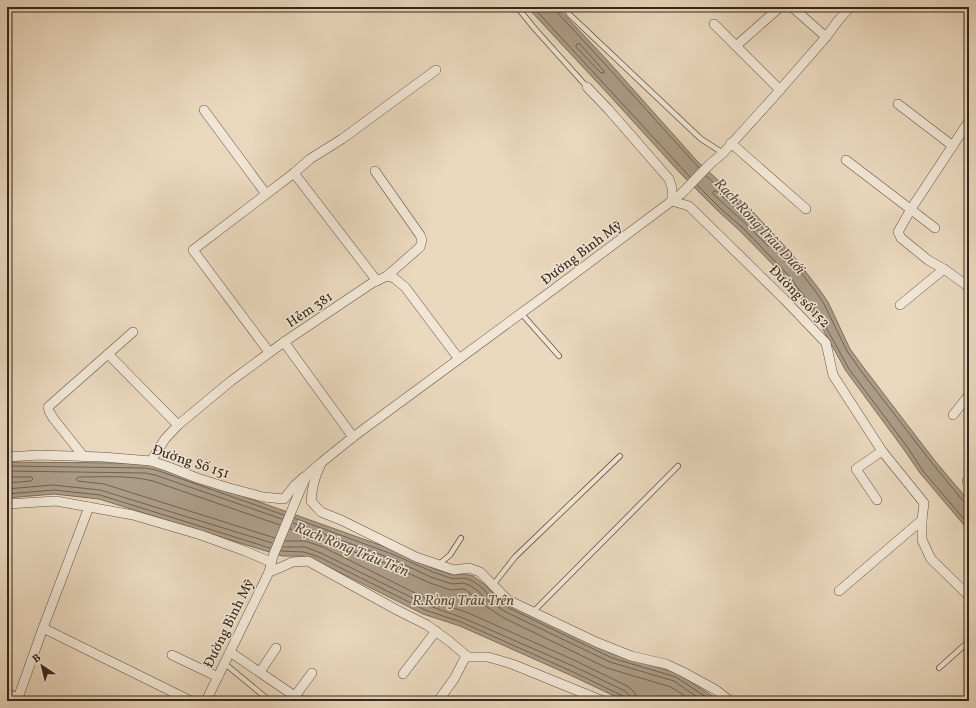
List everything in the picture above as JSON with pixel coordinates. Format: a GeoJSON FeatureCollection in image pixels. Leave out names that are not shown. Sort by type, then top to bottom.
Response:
{"type":"FeatureCollection","features":[{"type":"Feature","properties":{"kind":"street"},"geometry":{"type":"LineString","coordinates":[[736,46],[780,7]]}},
{"type":"Feature","properties":{"kind":"street"},"geometry":{"type":"LineString","coordinates":[[792,7],[826,37]]}},
{"type":"Feature","properties":{"kind":"street","name":"Đường Bình Mỹ"},"geometry":{"type":"LineString","coordinates":[[206,701],[268,572],[300,488],[307,475],[353,437],[681,194],[710,164],[723,153],[780,90],[850,7]]}},
{"type":"Feature","properties":{"kind":"street"},"geometry":{"type":"LineString","coordinates":[[714,24],[780,90]]}},
{"type":"Feature","properties":{"kind":"street"},"geometry":{"type":"LineString","coordinates":[[269,352],[193,250],[294,173],[310,159],[342,139],[436,70]]}},
{"type":"Feature","properties":{"kind":"street"},"geometry":{"type":"LineString","coordinates":[[587,87],[669,179],[672,188],[672,201]]}},
{"type":"Feature","properties":{"kind":"street"},"geometry":{"type":"LineString","coordinates":[[898,104],[953,146]]}},
{"type":"Feature","properties":{"kind":"street"},"geometry":{"type":"LineString","coordinates":[[204,110],[266,194]]}},
{"type":"Feature","properties":{"kind":"street"},"geometry":{"type":"LineString","coordinates":[[969,121],[911,209],[898,232],[901,238],[928,260],[944,269],[969,287]]}},
{"type":"Feature","properties":{"kind":"street"},"geometry":{"type":"LineString","coordinates":[[731,143],[806,209]]}},
{"type":"Feature","properties":{"kind":"street"},"geometry":{"type":"LineString","coordinates":[[846,160],[935,228]]}},
{"type":"Feature","properties":{"kind":"street","name":"Hẻm 381"},"geometry":{"type":"LineString","coordinates":[[151,461],[165,439],[178,425],[231,381],[269,352],[377,281],[388,276],[420,247],[422,238],[374,170]]}},
{"type":"Feature","properties":{"kind":"street"},"geometry":{"type":"LineString","coordinates":[[294,173],[377,281]]}},
{"type":"Feature","properties":{"kind":"street","name":"Đường số 152"},"geometry":{"type":"LineString","coordinates":[[672,201],[689,206],[784,299],[826,343],[833,375],[882,451],[924,503],[922,540],[931,559],[969,596]]}},
{"type":"Feature","properties":{"kind":"street"},"geometry":{"type":"LineString","coordinates":[[900,305],[944,269]]}},
{"type":"Feature","properties":{"kind":"street"},"geometry":{"type":"LineString","coordinates":[[388,276],[394,278],[405,287],[459,359]]}},
{"type":"Feature","properties":{"kind":"street"},"geometry":{"type":"LineString","coordinates":[[84,456],[53,418],[48,411],[48,407],[134,332]]}},
{"type":"Feature","properties":{"kind":"street"},"geometry":{"type":"LineString","coordinates":[[284,342],[353,437]]}},
{"type":"Feature","properties":{"kind":"street"},"geometry":{"type":"LineString","coordinates":[[108,354],[178,425]]}},
{"type":"Feature","properties":{"kind":"street"},"geometry":{"type":"LineString","coordinates":[[953,415],[969,395]]}},
{"type":"Feature","properties":{"kind":"street"},"geometry":{"type":"LineString","coordinates":[[877,500],[856,469],[882,451]]}},
{"type":"Feature","properties":{"kind":"street","name":"Đường Số 151"},"geometry":{"type":"LineString","coordinates":[[7,457],[40,455],[84,456],[151,461],[198,478],[263,497],[284,499],[295,484],[307,475]]}},
{"type":"Feature","properties":{"kind":"street"},"geometry":{"type":"LineString","coordinates":[[322,462],[316,473],[311,501],[321,512],[341,520],[416,557],[454,570],[469,568],[480,572],[508,600],[596,642],[631,656],[666,664],[716,690],[730,701]]}},
{"type":"Feature","properties":{"kind":"street"},"geometry":{"type":"LineString","coordinates":[[7,504],[56,501],[132,515],[201,535],[272,559]]}},
{"type":"Feature","properties":{"kind":"street"},"geometry":{"type":"LineString","coordinates":[[18,698],[89,507]]}},
{"type":"Feature","properties":{"kind":"street"},"geometry":{"type":"LineString","coordinates":[[839,591],[922,520]]}},
{"type":"Feature","properties":{"kind":"street"},"geometry":{"type":"LineString","coordinates":[[268,572],[292,562],[308,561],[427,625],[468,657],[488,657],[512,664],[597,700]]}},
{"type":"Feature","properties":{"kind":"street"},"geometry":{"type":"LineString","coordinates":[[43,628],[191,701]]}},
{"type":"Feature","properties":{"kind":"street"},"geometry":{"type":"LineString","coordinates":[[403,674],[436,631]]}},
{"type":"Feature","properties":{"kind":"street"},"geometry":{"type":"LineString","coordinates":[[260,672],[276,648]]}},
{"type":"Feature","properties":{"kind":"street"},"geometry":{"type":"LineString","coordinates":[[230,652],[299,698],[312,673]]}},
{"type":"Feature","properties":{"kind":"street"},"geometry":{"type":"LineString","coordinates":[[172,656],[218,677]]}},
{"type":"Feature","properties":{"kind":"street"},"geometry":{"type":"LineString","coordinates":[[438,701],[454,679],[466,656]]}},
{"type":"Feature","properties":{"kind":"lane"},"geometry":{"type":"LineString","coordinates":[[517,7],[587,87]]}},
{"type":"Feature","properties":{"kind":"lane"},"geometry":{"type":"LineString","coordinates":[[565,7],[569,14],[701,139],[723,153]]}},
{"type":"Feature","properties":{"kind":"lane"},"geometry":{"type":"LineString","coordinates":[[521,313],[559,356]]}},
{"type":"Feature","properties":{"kind":"lane"},"geometry":{"type":"LineString","coordinates":[[493,585],[515,557],[620,456]]}},
{"type":"Feature","properties":{"kind":"lane"},"geometry":{"type":"LineString","coordinates":[[533,612],[678,466]]}},
{"type":"Feature","properties":{"kind":"lane"},"geometry":{"type":"LineString","coordinates":[[438,565],[450,555],[461,538]]}},
{"type":"Feature","properties":{"kind":"lane"},"geometry":{"type":"LineString","coordinates":[[939,668],[969,641]]}},
{"type":"Feature","properties":{"kind":"lane"},"geometry":{"type":"LineString","coordinates":[[224,663],[270,701]]}},
{"type":"Feature","properties":{"kind":"lane"},"geometry":{"type":"LineString","coordinates":[[7,691],[18,698]]}},
{"type":"Feature","properties":{"kind":"water","name":"Rạch Ròng Trâu Dưới"},"geometry":{"type":"Polygon","coordinates":[[[527,7],[557,7],[607,60],[697,161],[752,211],[791,253],[828,302],[850,349],[935,461],[969,501],[969,531],[920,473],[846,371],[819,322],[786,278],[680,173],[527,7]]]}},
{"type":"Feature","properties":{"kind":"water","name":"R.Ròng Trâu Trên"},"geometry":{"type":"Polygon","coordinates":[[[7,462],[118,463],[157,466],[394,550],[434,569],[453,575],[464,574],[473,576],[493,593],[510,604],[613,654],[677,673],[720,701],[625,701],[460,626],[423,614],[317,561],[303,556],[282,556],[99,499],[54,494],[7,498],[7,462]]]}},
{"type":"Feature","properties":{"kind":"water label","name":"Rạch Ròng Trâu Trên"},"geometry":{"type":"Point","coordinates":[352,549]}}]}
